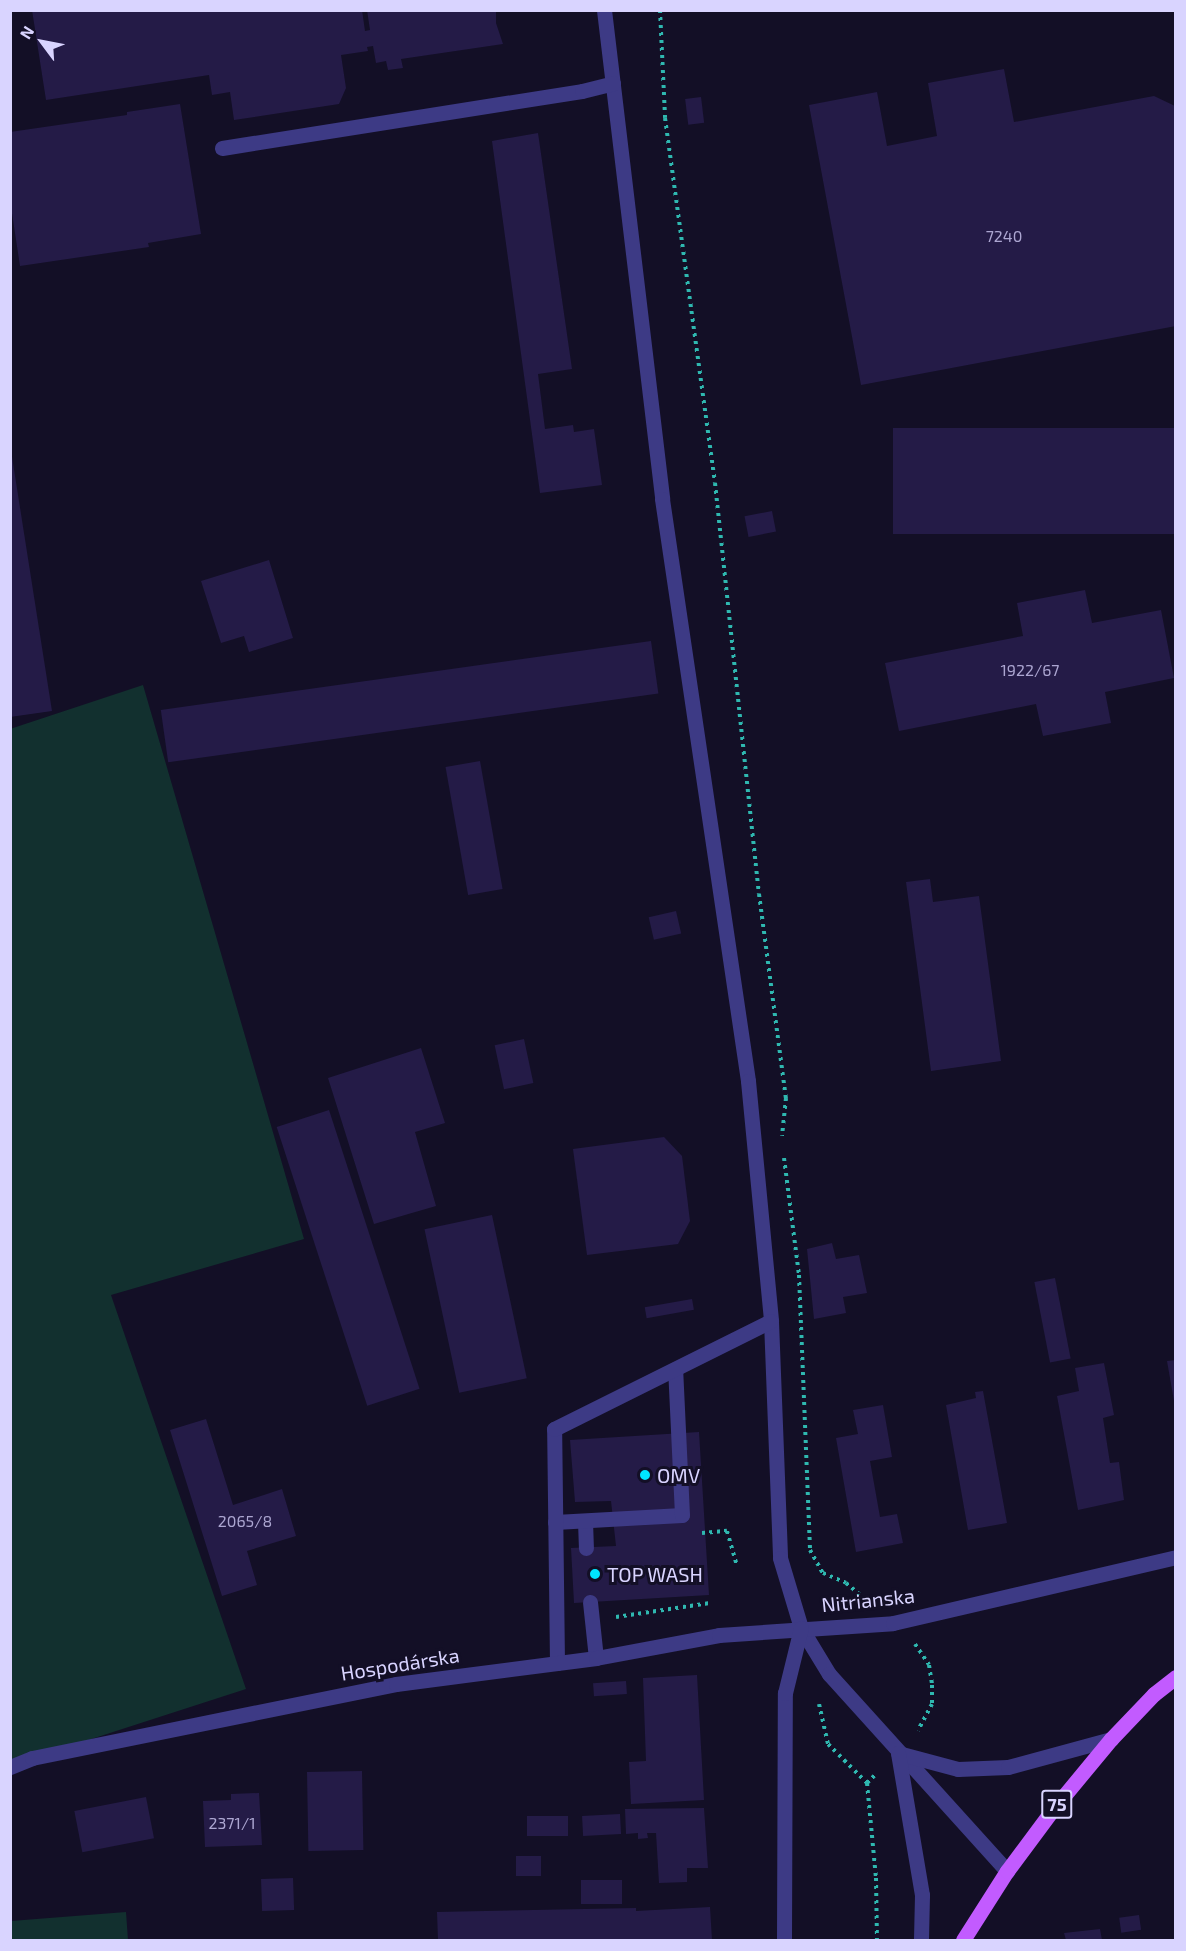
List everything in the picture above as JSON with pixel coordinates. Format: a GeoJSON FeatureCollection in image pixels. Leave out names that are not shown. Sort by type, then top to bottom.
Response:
{"type":"FeatureCollection","features":[{"type":"Feature","properties":{"kind":"main road","name":"75"},"geometry":{"type":"LineString","coordinates":[[963,1941],[1007,1871],[1053,1809],[1112,1739],[1154,1694],[1176,1677]]}},
{"type":"Feature","properties":{"kind":"street"},"geometry":{"type":"LineString","coordinates":[[604,10],[662,499],[748,1081],[771,1321],[780,1558],[801,1628],[829,1674],[1007,1871]]}},
{"type":"Feature","properties":{"kind":"street"},"geometry":{"type":"LineString","coordinates":[[222,148],[582,92],[613,83]]}},
{"type":"Feature","properties":{"kind":"street"},"geometry":{"type":"LineString","coordinates":[[557,1663],[554,1429],[771,1321]]}},
{"type":"Feature","properties":{"kind":"street"},"geometry":{"type":"LineString","coordinates":[[555,1522],[682,1515],[675,1369]]}},
{"type":"Feature","properties":{"kind":"street"},"geometry":{"type":"LineString","coordinates":[[585,1521],[586,1548]]}},
{"type":"Feature","properties":{"kind":"street","name":"Nitrianska"},"geometry":{"type":"LineString","coordinates":[[784,1941],[785,1693],[801,1628],[893,1623],[1176,1557]]}},
{"type":"Feature","properties":{"kind":"street"},"geometry":{"type":"LineString","coordinates":[[590,1602],[596,1658]]}},
{"type":"Feature","properties":{"kind":"street","name":"Hospodárska"},"geometry":{"type":"LineString","coordinates":[[10,1767],[32,1758],[396,1684],[596,1658],[719,1635],[801,1628]]}},
{"type":"Feature","properties":{"kind":"street"},"geometry":{"type":"LineString","coordinates":[[898,1753],[958,1769],[1008,1767],[1112,1739]]}},
{"type":"Feature","properties":{"kind":"street"},"geometry":{"type":"LineString","coordinates":[[898,1753],[922,1895],[921,1941]]}},
{"type":"Feature","properties":{"kind":"path"},"geometry":{"type":"LineString","coordinates":[[660,10],[665,118],[715,483],[759,894],[786,1098],[782,1134],[799,1275],[810,1550],[822,1573],[846,1583],[918,1647],[929,1665],[932,1685],[932,1704],[920,1728],[867,1783],[876,1878],[878,1941]]}},
{"type":"Feature","properties":{"kind":"green space"},"geometry":{"type":"Polygon","coordinates":[[[143,685],[304,1239],[111,1295],[246,1689],[11,1765],[10,729],[143,685]]]}},
{"type":"Feature","properties":{"kind":"green space"},"geometry":{"type":"Polygon","coordinates":[[[126,1912],[128,1940],[11,1940],[11,1921],[126,1912]]]}},
{"type":"Feature","properties":{"kind":"building"},"geometry":{"type":"Polygon","coordinates":[[[32,10],[362,10],[365,31],[370,30],[367,10],[496,10],[496,23],[503,44],[401,59],[403,68],[388,70],[386,61],[376,63],[373,46],[367,47],[368,51],[341,55],[346,88],[339,104],[234,120],[230,92],[212,95],[209,75],[46,100],[32,10]]]}},
{"type":"Feature","properties":{"kind":"building"},"geometry":{"type":"Polygon","coordinates":[[[1004,69],[1014,122],[1154,96],[1175,106],[1176,326],[861,385],[809,105],[877,92],[887,146],[937,136],[928,83],[1004,69]]]}},
{"type":"Feature","properties":{"kind":"building"},"geometry":{"type":"Polygon","coordinates":[[[701,97],[704,123],[688,125],[685,99],[701,97]]]}},
{"type":"Feature","properties":{"kind":"building"},"geometry":{"type":"Polygon","coordinates":[[[180,104],[201,234],[148,243],[149,247],[20,266],[10,200],[10,132],[127,115],[127,112],[180,104]]]}},
{"type":"Feature","properties":{"kind":"building"},"geometry":{"type":"Polygon","coordinates":[[[538,133],[572,369],[538,374],[545,429],[573,425],[574,432],[594,429],[602,485],[540,493],[492,141],[538,133]]]}},
{"type":"Feature","properties":{"kind":"building"},"geometry":{"type":"Polygon","coordinates":[[[893,428],[1176,428],[1176,534],[893,534],[893,428]]]}},
{"type":"Feature","properties":{"kind":"building"},"geometry":{"type":"Polygon","coordinates":[[[10,444],[52,711],[10,717],[10,444]]]}},
{"type":"Feature","properties":{"kind":"building"},"geometry":{"type":"Polygon","coordinates":[[[772,511],[776,532],[749,537],[745,516],[772,511]]]}},
{"type":"Feature","properties":{"kind":"building"},"geometry":{"type":"Polygon","coordinates":[[[269,560],[293,638],[249,652],[244,636],[221,643],[201,581],[269,560]]]}},
{"type":"Feature","properties":{"kind":"building"},"geometry":{"type":"Polygon","coordinates":[[[1085,590],[1092,623],[1161,610],[1174,678],[1105,692],[1111,723],[1043,736],[1036,704],[899,731],[885,663],[1023,636],[1017,603],[1085,590]]]}},
{"type":"Feature","properties":{"kind":"building"},"geometry":{"type":"Polygon","coordinates":[[[651,641],[658,693],[168,762],[161,710],[651,641]]]}},
{"type":"Feature","properties":{"kind":"building"},"geometry":{"type":"Polygon","coordinates":[[[480,761],[503,889],[468,895],[446,767],[480,761]]]}},
{"type":"Feature","properties":{"kind":"building"},"geometry":{"type":"Polygon","coordinates":[[[930,879],[933,902],[979,896],[1001,1061],[931,1071],[906,882],[930,879]]]}},
{"type":"Feature","properties":{"kind":"building"},"geometry":{"type":"Polygon","coordinates":[[[676,911],[681,933],[654,940],[649,917],[676,911]]]}},
{"type":"Feature","properties":{"kind":"building"},"geometry":{"type":"Polygon","coordinates":[[[524,1039],[533,1083],[504,1089],[495,1045],[524,1039]]]}},
{"type":"Feature","properties":{"kind":"building"},"geometry":{"type":"Polygon","coordinates":[[[421,1048],[445,1123],[415,1132],[436,1206],[374,1224],[328,1078],[421,1048]]]}},
{"type":"Feature","properties":{"kind":"building"},"geometry":{"type":"Polygon","coordinates":[[[329,1110],[420,1389],[367,1406],[277,1127],[329,1110]]]}},
{"type":"Feature","properties":{"kind":"building"},"geometry":{"type":"Polygon","coordinates":[[[664,1137],[682,1156],[690,1221],[678,1244],[587,1255],[573,1149],[664,1137]]]}},
{"type":"Feature","properties":{"kind":"building"},"geometry":{"type":"Polygon","coordinates":[[[492,1215],[527,1378],[459,1393],[425,1229],[492,1215]]]}},
{"type":"Feature","properties":{"kind":"building"},"geometry":{"type":"Polygon","coordinates":[[[832,1243],[836,1259],[859,1255],[867,1293],[843,1297],[846,1313],[814,1319],[807,1249],[832,1243]]]}},
{"type":"Feature","properties":{"kind":"building"},"geometry":{"type":"Polygon","coordinates":[[[1055,1278],[1071,1358],[1050,1363],[1034,1282],[1055,1278]]]}},
{"type":"Feature","properties":{"kind":"building"},"geometry":{"type":"Polygon","coordinates":[[[692,1299],[694,1310],[647,1318],[645,1307],[692,1299]]]}},
{"type":"Feature","properties":{"kind":"building"},"geometry":{"type":"Polygon","coordinates":[[[1176,1360],[1176,1401],[1174,1401],[1167,1361],[1176,1360]]]}},
{"type":"Feature","properties":{"kind":"building"},"geometry":{"type":"Polygon","coordinates":[[[1104,1363],[1114,1415],[1103,1418],[1110,1463],[1119,1462],[1124,1500],[1078,1510],[1057,1396],[1079,1391],[1075,1368],[1104,1363]]]}},
{"type":"Feature","properties":{"kind":"building"},"geometry":{"type":"Polygon","coordinates":[[[983,1391],[1007,1523],[968,1530],[946,1405],[976,1398],[975,1392],[983,1391]]]}},
{"type":"Feature","properties":{"kind":"building"},"geometry":{"type":"Polygon","coordinates":[[[883,1405],[892,1457],[870,1461],[880,1517],[897,1514],[903,1543],[856,1552],[836,1438],[858,1434],[853,1410],[883,1405]]]}},
{"type":"Feature","properties":{"kind":"building"},"geometry":{"type":"Polygon","coordinates":[[[206,1419],[233,1505],[282,1489],[296,1536],[247,1551],[257,1585],[222,1596],[170,1430],[206,1419]]]}},
{"type":"Feature","properties":{"kind":"building"},"geometry":{"type":"Polygon","coordinates":[[[699,1432],[709,1595],[574,1603],[571,1548],[616,1546],[611,1501],[575,1502],[570,1440],[699,1432]]]}},
{"type":"Feature","properties":{"kind":"building"},"geometry":{"type":"Polygon","coordinates":[[[697,1675],[704,1800],[631,1804],[629,1762],[646,1761],[643,1678],[697,1675]]]}},
{"type":"Feature","properties":{"kind":"building"},"geometry":{"type":"Polygon","coordinates":[[[626,1681],[627,1694],[594,1696],[593,1683],[626,1681]]]}},
{"type":"Feature","properties":{"kind":"building"},"geometry":{"type":"Polygon","coordinates":[[[362,1771],[363,1850],[308,1851],[307,1772],[362,1771]]]}},
{"type":"Feature","properties":{"kind":"building"},"geometry":{"type":"Polygon","coordinates":[[[259,1793],[262,1845],[205,1847],[203,1801],[231,1800],[231,1794],[259,1793]]]}},
{"type":"Feature","properties":{"kind":"building"},"geometry":{"type":"Polygon","coordinates":[[[146,1797],[154,1838],[82,1852],[74,1811],[146,1797]]]}},
{"type":"Feature","properties":{"kind":"building"},"geometry":{"type":"Polygon","coordinates":[[[704,1808],[708,1868],[687,1868],[687,1882],[659,1883],[656,1833],[647,1833],[648,1838],[638,1839],[638,1833],[626,1834],[625,1809],[704,1808]]]}},
{"type":"Feature","properties":{"kind":"building"},"geometry":{"type":"Polygon","coordinates":[[[620,1814],[621,1834],[583,1836],[582,1816],[620,1814]]]}},
{"type":"Feature","properties":{"kind":"building"},"geometry":{"type":"Polygon","coordinates":[[[527,1816],[568,1816],[568,1836],[527,1836],[527,1816]]]}},
{"type":"Feature","properties":{"kind":"building"},"geometry":{"type":"Polygon","coordinates":[[[516,1856],[541,1856],[541,1876],[516,1876],[516,1856]]]}},
{"type":"Feature","properties":{"kind":"building"},"geometry":{"type":"Polygon","coordinates":[[[293,1878],[294,1910],[262,1911],[261,1879],[293,1878]]]}},
{"type":"Feature","properties":{"kind":"building"},"geometry":{"type":"Polygon","coordinates":[[[581,1880],[622,1880],[622,1904],[581,1904],[581,1880]]]}},
{"type":"Feature","properties":{"kind":"building"},"geometry":{"type":"Polygon","coordinates":[[[710,1907],[712,1940],[438,1940],[437,1912],[636,1908],[636,1911],[710,1907]]]}},
{"type":"Feature","properties":{"kind":"building"},"geometry":{"type":"Polygon","coordinates":[[[1139,1915],[1141,1930],[1121,1933],[1119,1918],[1139,1915]]]}},
{"type":"Feature","properties":{"kind":"building"},"geometry":{"type":"Polygon","coordinates":[[[1100,1929],[1102,1940],[1066,1940],[1064,1933],[1100,1929]]]}},
{"type":"Feature","properties":{"kind":"place","name":"OMV"},"geometry":{"type":"Point","coordinates":[645,1475]}},
{"type":"Feature","properties":{"kind":"place","name":"TOP WASH"},"geometry":{"type":"Point","coordinates":[595,1574]}}]}
